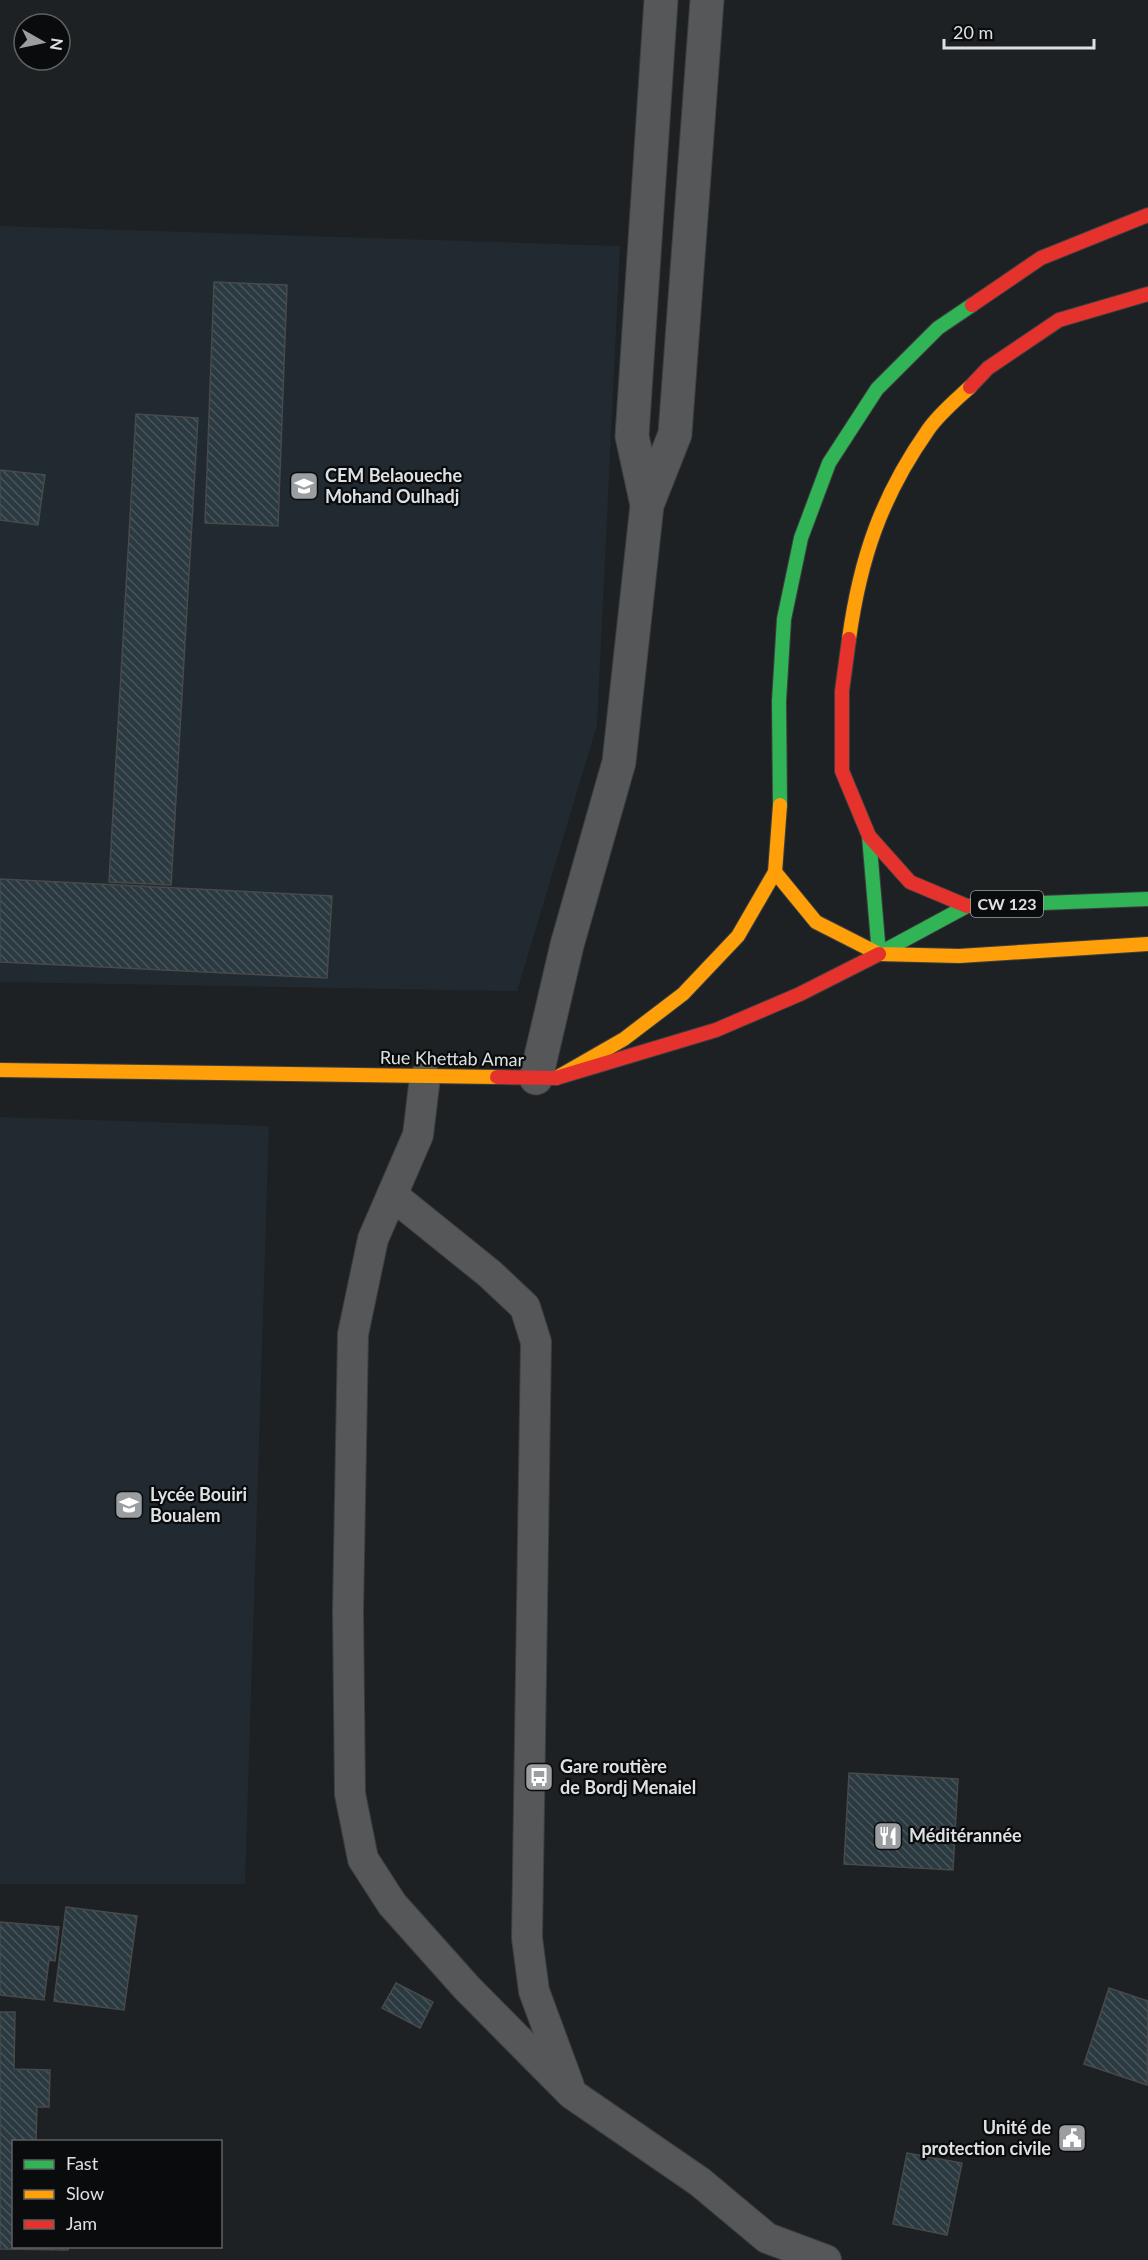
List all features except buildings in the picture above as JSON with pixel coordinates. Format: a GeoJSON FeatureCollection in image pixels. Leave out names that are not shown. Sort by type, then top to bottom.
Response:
{"type":"FeatureCollection","features":[{"type":"Feature","properties":{"kind":"main road"},"geometry":{"type":"LineString","coordinates":[[546,1078],[624,1039],[683,993],[738,936],[775,872],[781,784],[779,701],[784,619],[801,538],[829,463],[877,389],[938,328],[1041,258],[1148,215]]}},
{"type":"Feature","properties":{"kind":"main road"},"geometry":{"type":"LineString","coordinates":[[879,954],[869,837],[842,771],[842,691],[853,609],[867,547],[890,491],[929,428],[988,368],[1059,320],[1148,294]]}},
{"type":"Feature","properties":{"kind":"main road"},"geometry":{"type":"LineString","coordinates":[[869,837],[910,882],[967,906]]}},
{"type":"Feature","properties":{"kind":"main road"},"geometry":{"type":"LineString","coordinates":[[775,872],[816,922],[879,954]]}},
{"type":"Feature","properties":{"kind":"main road","name":"CW 123"},"geometry":{"type":"LineString","coordinates":[[879,954],[967,906],[1148,899]]}},
{"type":"Feature","properties":{"kind":"main road","name":"CW 123"},"geometry":{"type":"LineString","coordinates":[[879,954],[959,956],[1148,944]]}},
{"type":"Feature","properties":{"kind":"main road","name":"Rue Khettab Amar"},"geometry":{"type":"LineString","coordinates":[[0,1070],[546,1078],[716,1030],[800,994],[879,954]]}},
{"type":"Feature","properties":{"kind":"street"},"geometry":{"type":"LineString","coordinates":[[647,505],[632,436],[661,0]]}},
{"type":"Feature","properties":{"kind":"street"},"geometry":{"type":"LineString","coordinates":[[546,1078],[567,945],[619,762],[647,505],[675,434],[707,0]]}},
{"type":"Feature","properties":{"kind":"lane"},"geometry":{"type":"LineString","coordinates":[[424,1077],[418,1135],[373,1239],[354,1334],[348,1611],[350,1794],[363,1859],[392,1904],[467,1988],[572,2094],[700,2182],[767,2238],[826,2260]]}},
{"type":"Feature","properties":{"kind":"lane"},"geometry":{"type":"LineString","coordinates":[[392,1195],[490,1274],[525,1307],[536,1342],[527,1938],[534,1991],[572,2094]]}},
{"type":"Feature","properties":{"kind":"shaded area","name":"CEM Belaoueche Mohand Oulhadj"},"geometry":{"type":"Polygon","coordinates":[[[0,226],[620,246],[597,725],[517,991],[0,982],[0,226]]]}},
{"type":"Feature","properties":{"kind":"shaded area","name":"Lycée Bouiri Boualem"},"geometry":{"type":"Polygon","coordinates":[[[0,1117],[269,1126],[245,1884],[0,1884],[0,1117]]]}},
{"type":"Feature","properties":{"kind":"traffic: fast"},"geometry":{"type":"LineString","coordinates":[[780,805],[779,701],[784,619],[801,538],[829,463],[877,389],[938,328],[972,305]]}},
{"type":"Feature","properties":{"kind":"traffic: fast"},"geometry":{"type":"LineString","coordinates":[[869,836],[879,954]]}},
{"type":"Feature","properties":{"kind":"traffic: fast"},"geometry":{"type":"LineString","coordinates":[[880,953],[967,906],[1148,899]]}},
{"type":"Feature","properties":{"kind":"traffic: slow"},"geometry":{"type":"LineString","coordinates":[[849,639],[866,555],[885,504],[928,430],[942,413],[970,387]]}},
{"type":"Feature","properties":{"kind":"traffic: slow"},"geometry":{"type":"LineString","coordinates":[[556,1078],[624,1039],[683,994],[738,936],[775,872],[780,805]]}},
{"type":"Feature","properties":{"kind":"traffic: slow"},"geometry":{"type":"LineString","coordinates":[[775,872],[816,922],[879,954],[959,956],[1148,944]]}},
{"type":"Feature","properties":{"kind":"traffic: slow"},"geometry":{"type":"LineString","coordinates":[[0,1070],[497,1077]]}},
{"type":"Feature","properties":{"kind":"traffic: jam"},"geometry":{"type":"LineString","coordinates":[[972,305],[1041,258],[1148,215]]}},
{"type":"Feature","properties":{"kind":"traffic: jam"},"geometry":{"type":"LineString","coordinates":[[970,387],[988,368],[1059,320],[1148,294]]}},
{"type":"Feature","properties":{"kind":"traffic: jam"},"geometry":{"type":"LineString","coordinates":[[849,639],[842,691],[842,771],[869,836],[910,882],[967,906]]}},
{"type":"Feature","properties":{"kind":"traffic: jam"},"geometry":{"type":"LineString","coordinates":[[497,1077],[556,1078],[716,1030],[800,994],[879,954]]}},
{"type":"Feature","properties":{"kind":"place","name":"CEM Belaoueche Mohand Oulhadj"},"geometry":{"type":"Point","coordinates":[304,486]}},
{"type":"Feature","properties":{"kind":"place","name":"Lycée Bouiri Boualem"},"geometry":{"type":"Point","coordinates":[129,1505]}},
{"type":"Feature","properties":{"kind":"place","name":"Gare routière de Bordj Menaiel"},"geometry":{"type":"Point","coordinates":[539,1777]}},
{"type":"Feature","properties":{"kind":"place","name":"Méditérannée"},"geometry":{"type":"Point","coordinates":[888,1836]}},
{"type":"Feature","properties":{"kind":"place","name":"Unité de protection civile"},"geometry":{"type":"Point","coordinates":[1072,2138]}}]}
